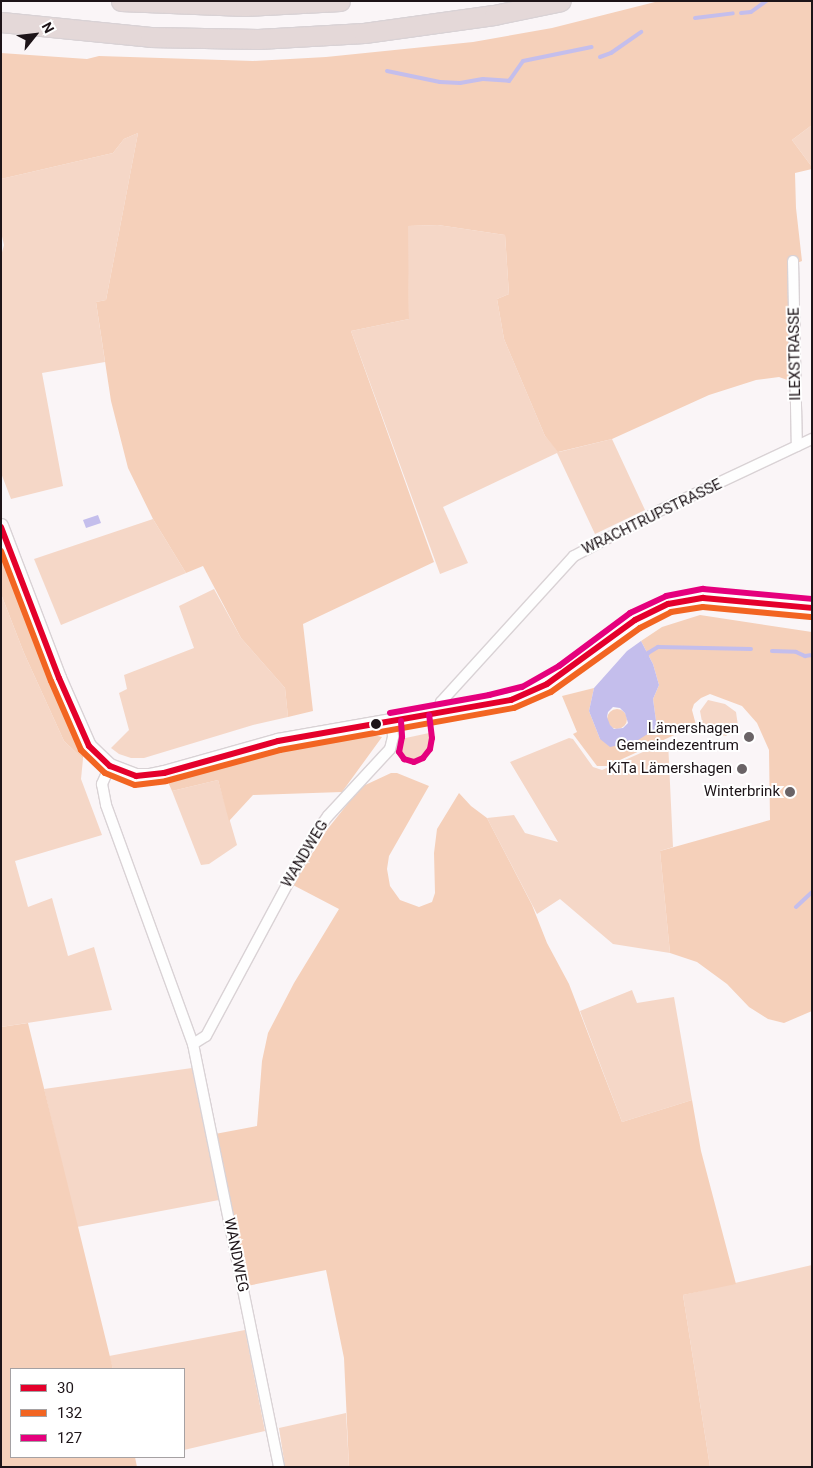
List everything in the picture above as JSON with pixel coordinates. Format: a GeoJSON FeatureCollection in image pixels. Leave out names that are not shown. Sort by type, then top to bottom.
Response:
{"type":"FeatureCollection","features":[{"type":"Feature","properties":{"kind":"highway"},"geometry":{"type":"LineString","coordinates":[[121,1],[245,6],[340,1]]}},
{"type":"Feature","properties":{"kind":"highway"},"geometry":{"type":"LineString","coordinates":[[1,22],[150,37],[258,39],[364,33],[494,15],[561,1]]}},
{"type":"Feature","properties":{"kind":"main road"},"geometry":{"type":"LineString","coordinates":[[1,526],[83,734],[99,758],[110,766],[128,774],[149,776],[278,740],[392,722],[511,700],[536,690],[564,673],[635,620],[668,604],[703,598],[812,608]]}},
{"type":"Feature","properties":{"kind":"street","name":"ILEXSTRASSE"},"geometry":{"type":"LineString","coordinates":[[793,261],[797,446]]}},
{"type":"Feature","properties":{"kind":"street","name":"WRACHTRUPSTRASSE"},"geometry":{"type":"LineString","coordinates":[[438,714],[441,702],[574,556],[661,510],[812,439]]}},
{"type":"Feature","properties":{"kind":"street","name":"WANDWEG"},"geometry":{"type":"LineString","coordinates":[[193,1044],[206,1036],[311,840],[328,816],[390,749],[393,737],[392,722]]}},
{"type":"Feature","properties":{"kind":"street","name":"WANDWEG"},"geometry":{"type":"LineString","coordinates":[[110,766],[102,784],[106,805],[193,1044],[279,1467]]}},
{"type":"Feature","properties":{"kind":"shaded area"},"geometry":{"type":"Polygon","coordinates":[[[659,1],[812,1],[812,125],[792,140],[812,167],[812,169],[795,173],[796,208],[802,261],[797,263],[793,382],[779,377],[756,380],[709,395],[612,439],[558,452],[545,436],[504,339],[497,299],[509,294],[505,235],[438,225],[408,226],[409,319],[351,331],[434,562],[303,624],[313,711],[288,717],[285,688],[241,638],[203,566],[186,573],[153,519],[128,468],[111,401],[96,302],[106,300],[138,133],[124,139],[113,153],[1,179],[1,53],[87,59],[99,56],[253,61],[326,57],[473,42],[552,28],[659,1]]]}},
{"type":"Feature","properties":{"kind":"shaded area"},"geometry":{"type":"Polygon","coordinates":[[[812,125],[812,167],[792,140],[812,125]]]}},
{"type":"Feature","properties":{"kind":"shaded area"},"geometry":{"type":"Polygon","coordinates":[[[138,133],[106,300],[96,302],[105,362],[42,373],[63,486],[11,499],[1,473],[1,256],[4,245],[1,232],[1,179],[113,153],[124,139],[138,133]]]}},
{"type":"Feature","properties":{"kind":"shaded area"},"geometry":{"type":"Polygon","coordinates":[[[438,225],[505,235],[509,294],[497,299],[504,339],[545,436],[559,452],[612,439],[645,510],[595,534],[557,453],[443,507],[468,563],[440,574],[351,331],[409,319],[407,226],[438,225]]]}},
{"type":"Feature","properties":{"kind":"shaded area"},"geometry":{"type":"Polygon","coordinates":[[[98,515],[101,523],[86,528],[83,520],[98,515]]]}},
{"type":"Feature","properties":{"kind":"shaded area"},"geometry":{"type":"Polygon","coordinates":[[[153,519],[186,573],[61,625],[34,559],[153,519]]]}},
{"type":"Feature","properties":{"kind":"shaded area"},"geometry":{"type":"Polygon","coordinates":[[[1,557],[73,737],[83,754],[83,759],[64,741],[24,653],[1,594],[1,557]]]}},
{"type":"Feature","properties":{"kind":"shaded area"},"geometry":{"type":"Polygon","coordinates":[[[214,589],[241,638],[285,688],[288,717],[253,725],[144,758],[131,758],[119,754],[111,748],[129,730],[119,693],[127,689],[124,675],[194,648],[179,606],[214,589]]]}},
{"type":"Feature","properties":{"kind":"shaded area"},"geometry":{"type":"Polygon","coordinates":[[[1,594],[24,653],[64,741],[83,759],[81,779],[102,835],[15,861],[28,907],[52,898],[68,956],[94,947],[112,1010],[1,1027],[1,594]]]}},
{"type":"Feature","properties":{"kind":"shaded area"},"geometry":{"type":"Polygon","coordinates":[[[700,615],[812,632],[812,1011],[784,1023],[768,1019],[749,1007],[727,984],[697,962],[670,953],[660,851],[770,820],[769,750],[757,723],[742,706],[710,694],[694,704],[692,710],[696,725],[607,766],[597,766],[573,734],[577,732],[562,696],[594,688],[589,711],[600,739],[657,728],[653,699],[659,685],[653,664],[641,641],[662,627],[700,615]]]}},
{"type":"Feature","properties":{"kind":"shaded area"},"geometry":{"type":"Polygon","coordinates":[[[641,641],[653,664],[659,685],[653,699],[657,728],[635,742],[610,747],[600,739],[589,711],[594,688],[627,651],[641,641]],[[613,707],[608,712],[607,717],[614,729],[623,728],[628,723],[625,713],[620,708],[613,707]]]}},
{"type":"Feature","properties":{"kind":"shaded area"},"geometry":{"type":"Polygon","coordinates":[[[708,700],[725,704],[736,712],[738,726],[726,736],[704,732],[700,711],[708,700]]]}},
{"type":"Feature","properties":{"kind":"shaded area"},"geometry":{"type":"Polygon","coordinates":[[[613,709],[621,709],[627,715],[627,723],[621,729],[613,729],[607,723],[607,715],[613,709]]]}},
{"type":"Feature","properties":{"kind":"shaded area"},"geometry":{"type":"Polygon","coordinates":[[[429,733],[432,744],[425,760],[411,764],[401,760],[396,749],[401,739],[429,733]]]}},
{"type":"Feature","properties":{"kind":"shaded area"},"geometry":{"type":"Polygon","coordinates":[[[374,735],[382,737],[342,792],[253,795],[229,821],[218,780],[172,791],[168,782],[287,750],[374,735]]]}},
{"type":"Feature","properties":{"kind":"shaded area"},"geometry":{"type":"Polygon","coordinates":[[[569,738],[573,739],[593,767],[602,770],[668,741],[673,847],[660,851],[670,953],[613,944],[560,899],[537,914],[487,818],[514,815],[525,833],[558,842],[510,762],[569,738]]]}},
{"type":"Feature","properties":{"kind":"shaded area"},"geometry":{"type":"Polygon","coordinates":[[[391,773],[397,773],[429,786],[389,856],[387,869],[390,886],[400,900],[419,907],[432,902],[435,893],[434,853],[437,829],[459,793],[471,806],[487,818],[532,905],[547,943],[569,984],[622,1122],[692,1100],[701,1151],[736,1284],[683,1295],[710,1467],[349,1467],[344,1358],[326,1270],[247,1286],[215,1134],[257,1126],[262,1061],[268,1033],[294,983],[339,909],[293,885],[326,831],[361,787],[391,773]]]}},
{"type":"Feature","properties":{"kind":"shaded area"},"geometry":{"type":"Polygon","coordinates":[[[218,780],[237,845],[209,864],[201,865],[172,791],[218,780]]]}},
{"type":"Feature","properties":{"kind":"shaded area"},"geometry":{"type":"Polygon","coordinates":[[[632,990],[637,1003],[674,997],[692,1100],[622,1122],[580,1011],[632,990]]]}},
{"type":"Feature","properties":{"kind":"shaded area"},"geometry":{"type":"Polygon","coordinates":[[[28,1023],[113,1368],[10,1368],[10,1458],[135,1458],[137,1467],[1,1467],[1,1027],[28,1023]]]}},
{"type":"Feature","properties":{"kind":"shaded area"},"geometry":{"type":"Polygon","coordinates":[[[192,1068],[219,1200],[77,1227],[44,1089],[192,1068]]]}},
{"type":"Feature","properties":{"kind":"shaded area"},"geometry":{"type":"Polygon","coordinates":[[[812,1265],[812,1467],[710,1467],[683,1295],[812,1265]]]}},
{"type":"Feature","properties":{"kind":"shaded area"},"geometry":{"type":"Polygon","coordinates":[[[245,1330],[265,1431],[185,1450],[185,1368],[113,1368],[109,1356],[245,1330]]]}},
{"type":"Feature","properties":{"kind":"shaded area"},"geometry":{"type":"Polygon","coordinates":[[[346,1413],[349,1467],[285,1467],[279,1428],[346,1413]]]}},
{"type":"Feature","properties":{"kind":"waterway"},"geometry":{"type":"LineString","coordinates":[[741,13],[751,12],[766,1]]}},
{"type":"Feature","properties":{"kind":"waterway"},"geometry":{"type":"LineString","coordinates":[[695,18],[733,13]]}},
{"type":"Feature","properties":{"kind":"waterway"},"geometry":{"type":"LineString","coordinates":[[600,57],[611,53],[641,32]]}},
{"type":"Feature","properties":{"kind":"waterway"},"geometry":{"type":"LineString","coordinates":[[387,71],[440,82],[460,83],[483,79],[509,81],[523,61],[592,47]]}},
{"type":"Feature","properties":{"kind":"waterway"},"geometry":{"type":"LineString","coordinates":[[645,658],[648,653],[658,647],[751,649]]}},
{"type":"Feature","properties":{"kind":"waterway"},"geometry":{"type":"LineString","coordinates":[[772,651],[796,652],[805,656],[812,655]]}},
{"type":"Feature","properties":{"kind":"waterway"},"geometry":{"type":"LineString","coordinates":[[796,907],[812,892]]}},
{"type":"Feature","properties":{"kind":"transit line","name":"30"},"geometry":{"type":"LineString","coordinates":[[1,527],[59,678],[89,746],[110,766],[136,776],[164,773],[278,741],[511,700],[547,684],[635,620],[668,604],[703,598],[812,608]]}},
{"type":"Feature","properties":{"kind":"transit line","name":"132"},"geometry":{"type":"LineString","coordinates":[[1,551],[51,681],[81,750],[105,773],[135,785],[166,781],[280,750],[514,708],[551,692],[640,628],[671,612],[703,607],[811,617]]}},
{"type":"Feature","properties":{"kind":"transit line","name":"127"},"geometry":{"type":"LineString","coordinates":[[390,713],[522,687],[559,666],[630,613],[666,596],[703,589],[812,599]]}},
{"type":"Feature","properties":{"kind":"transit line","name":"127"},"geometry":{"type":"LineString","coordinates":[[401,721],[402,737],[399,752],[404,759],[414,762],[423,758],[430,749],[432,738],[429,715]]}},
{"type":"Feature","properties":{"kind":"place","name":"Lämershagen Gemeindezentrum"},"geometry":{"type":"Point","coordinates":[749,737]}},
{"type":"Feature","properties":{"kind":"place","name":"KiTa Lämershagen"},"geometry":{"type":"Point","coordinates":[742,769]}},
{"type":"Feature","properties":{"kind":"place","name":"Winterbrink"},"geometry":{"type":"Point","coordinates":[790,792]}}]}
